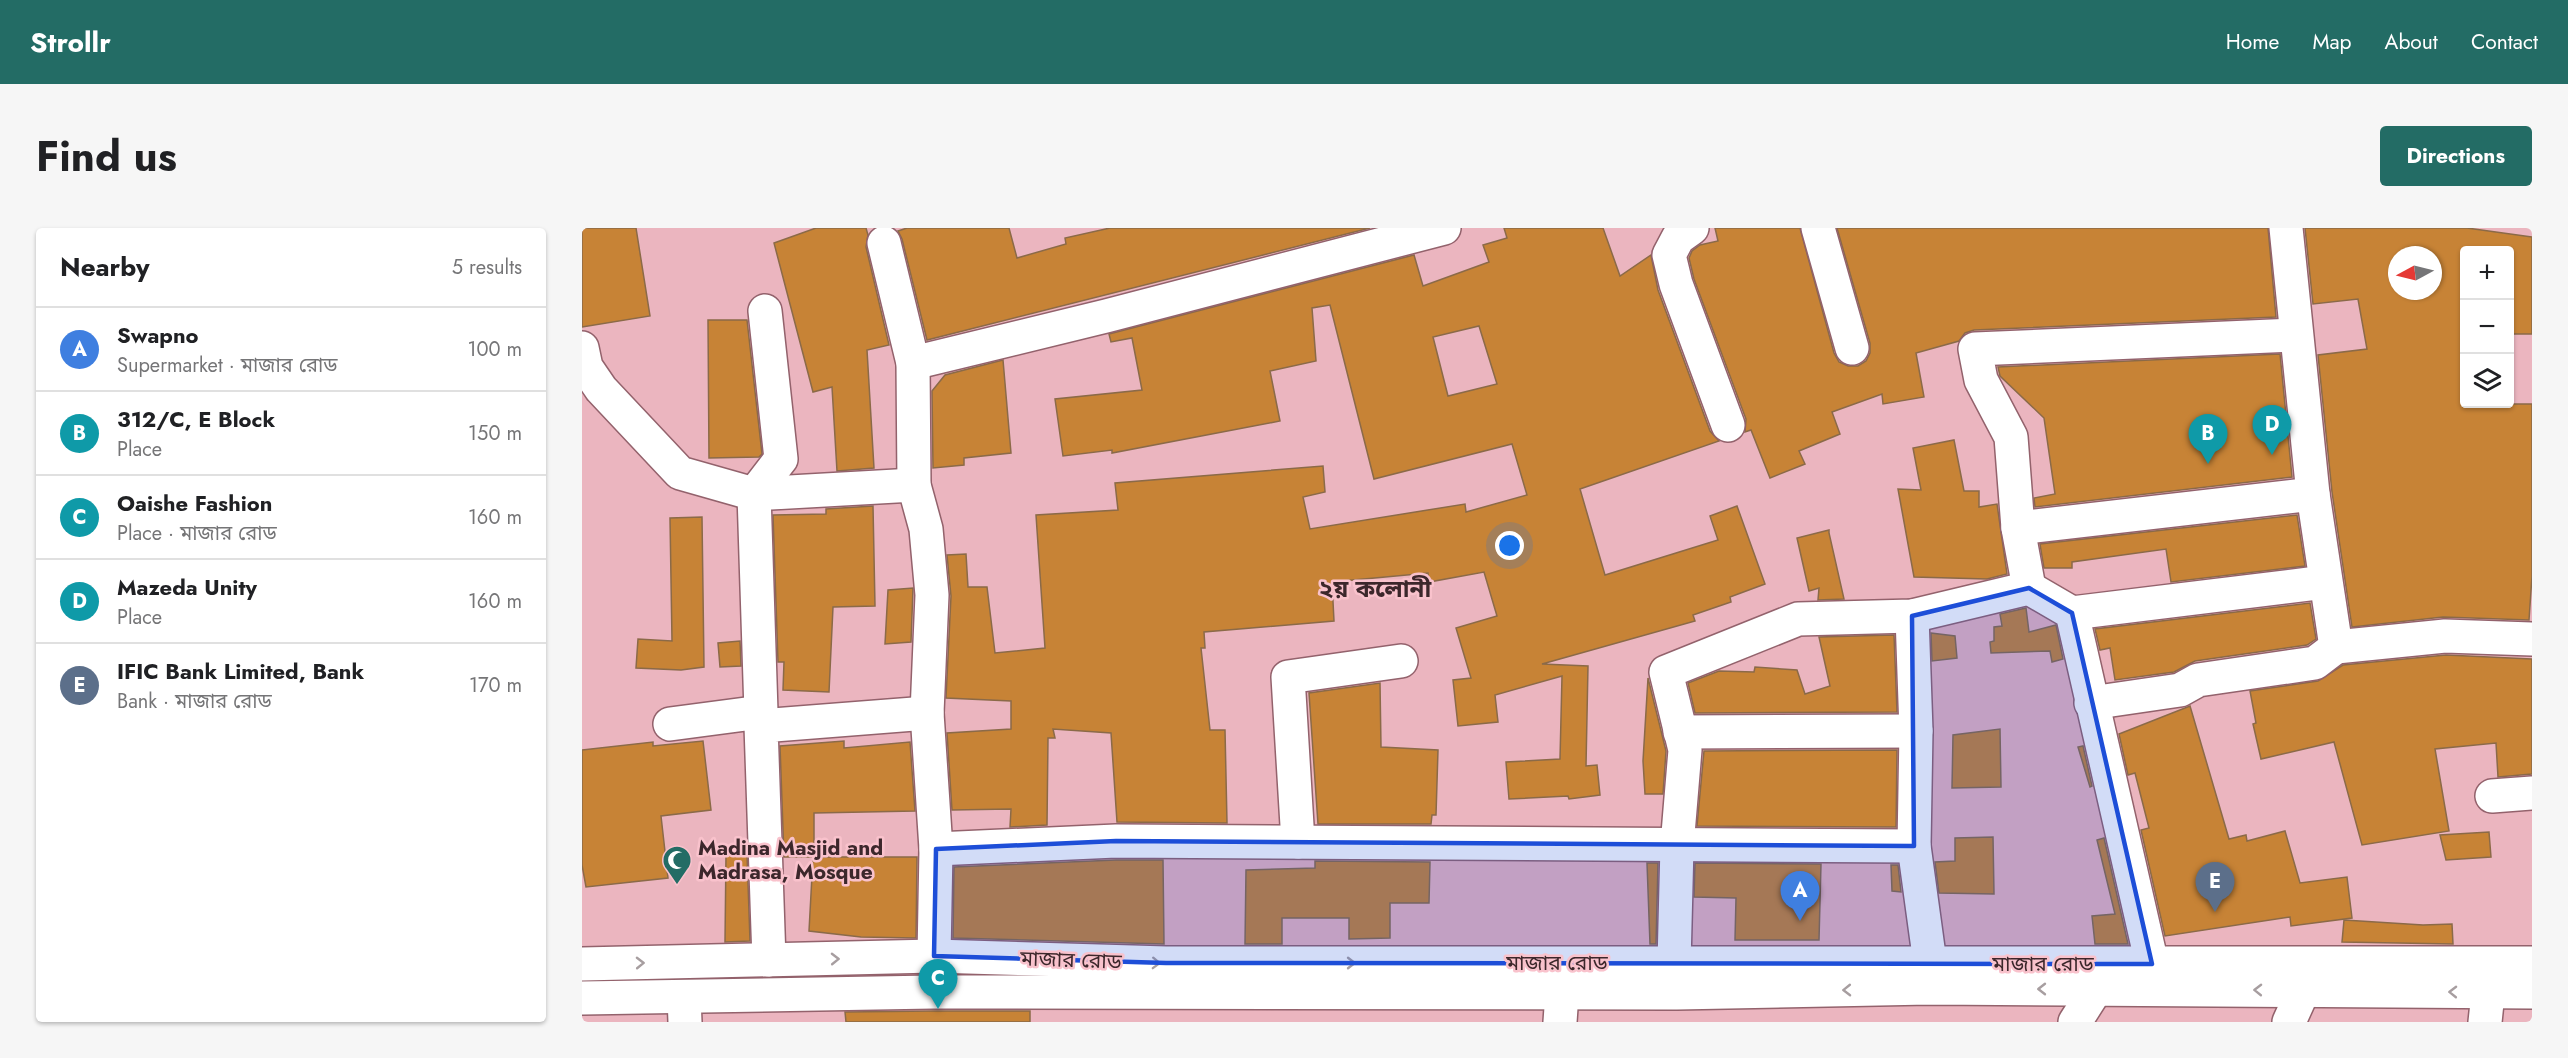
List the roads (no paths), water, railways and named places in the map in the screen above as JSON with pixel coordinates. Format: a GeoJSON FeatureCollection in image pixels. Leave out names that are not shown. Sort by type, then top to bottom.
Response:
{"type":"FeatureCollection","features":[{"type":"Feature","properties":{"kind":"street"},"geometry":{"type":"LineString","coordinates":[[913,363],[1117,313],[1444,228]]}},
{"type":"Feature","properties":{"kind":"street"},"geometry":{"type":"LineString","coordinates":[[1692,228],[1678,238],[1669,255],[1676,284],[1728,425]]}},
{"type":"Feature","properties":{"kind":"street"},"geometry":{"type":"LineString","coordinates":[[1818,228],[1852,348]]}},
{"type":"Feature","properties":{"kind":"street"},"geometry":{"type":"LineString","coordinates":[[2286,228],[2313,494],[2336,647]]}},
{"type":"Feature","properties":{"kind":"street"},"geometry":{"type":"LineString","coordinates":[[884,243],[913,363],[914,485],[926,530],[932,595],[927,713],[936,849],[934,956]]}},
{"type":"Feature","properties":{"kind":"street"},"geometry":{"type":"LineString","coordinates":[[765,311],[781,459],[754,494],[770,960]]}},
{"type":"Feature","properties":{"kind":"street"},"geometry":{"type":"LineString","coordinates":[[2029,588],[2018,528],[2012,437],[1981,380],[1975,349],[2296,335]]}},
{"type":"Feature","properties":{"kind":"street"},"geometry":{"type":"LineString","coordinates":[[582,348],[586,367],[601,389],[680,473],[754,494],[914,485]]}},
{"type":"Feature","properties":{"kind":"street"},"geometry":{"type":"LineString","coordinates":[[2018,528],[2313,494]]}},
{"type":"Feature","properties":{"kind":"street"},"geometry":{"type":"LineString","coordinates":[[1674,963],[1677,846],[1685,750],[1666,672],[1798,619],[1912,616],[2029,588],[2072,613],[2325,582]]}},
{"type":"Feature","properties":{"kind":"street"},"geometry":{"type":"LineString","coordinates":[[2072,613],[2152,964]]}},
{"type":"Feature","properties":{"kind":"street"},"geometry":{"type":"LineString","coordinates":[[1912,616],[1916,731],[1914,846],[1930,963]]}},
{"type":"Feature","properties":{"kind":"street"},"geometry":{"type":"LineString","coordinates":[[2091,703],[2180,690],[2198,680],[2315,663],[2336,647],[2445,636],[2532,639]]}},
{"type":"Feature","properties":{"kind":"street"},"geometry":{"type":"LineString","coordinates":[[1298,842],[1288,677],[1401,661]]}},
{"type":"Feature","properties":{"kind":"street"},"geometry":{"type":"LineString","coordinates":[[670,724],[927,713]]}},
{"type":"Feature","properties":{"kind":"street"},"geometry":{"type":"LineString","coordinates":[[1680,732],[1916,731]]}},
{"type":"Feature","properties":{"kind":"street"},"geometry":{"type":"LineString","coordinates":[[2492,796],[2532,794]]}},
{"type":"Feature","properties":{"kind":"street"},"geometry":{"type":"LineString","coordinates":[[936,849],[1116,841],[1914,846]]}},
{"type":"Feature","properties":{"kind":"street","name":"মাজার রোড"},"geometry":{"type":"LineString","coordinates":[[582,964],[934,956],[1166,963],[2532,963]]}},
{"type":"Feature","properties":{"kind":"street"},"geometry":{"type":"LineString","coordinates":[[2075,1022],[2096,989]]}},
{"type":"Feature","properties":{"kind":"street","name":"মাজার রোড"},"geometry":{"type":"LineString","coordinates":[[582,998],[685,1009],[767,993],[921,992],[1561,1007],[2096,989],[2303,991],[2487,1007],[2532,992]]}},
{"type":"Feature","properties":{"kind":"street"},"geometry":{"type":"LineString","coordinates":[[2289,1022],[2303,991]]}},
{"type":"Feature","properties":{"kind":"place","name":"Mazeda Unity"},"geometry":{"type":"Point","coordinates":[2272,455]}},
{"type":"Feature","properties":{"kind":"place","name":"312/C, E Block"},"geometry":{"type":"Point","coordinates":[2208,464]}},
{"type":"Feature","properties":{"kind":"place","name":"Madina Masjid and Madrasa, Mosque"},"geometry":{"type":"Point","coordinates":[677,886]}},
{"type":"Feature","properties":{"kind":"place","name":"IFIC Bank Limited, Bank"},"geometry":{"type":"Point","coordinates":[2215,912]}},
{"type":"Feature","properties":{"kind":"place","name":"Swapno"},"geometry":{"type":"Point","coordinates":[1800,921]}},
{"type":"Feature","properties":{"kind":"place","name":"Oaishe Fashion"},"geometry":{"type":"Point","coordinates":[938,1009]}},
{"type":"Feature","properties":{"kind":"district","name":"২য় কলোনী"},"geometry":{"type":"Point","coordinates":[1375,588]}}]}
